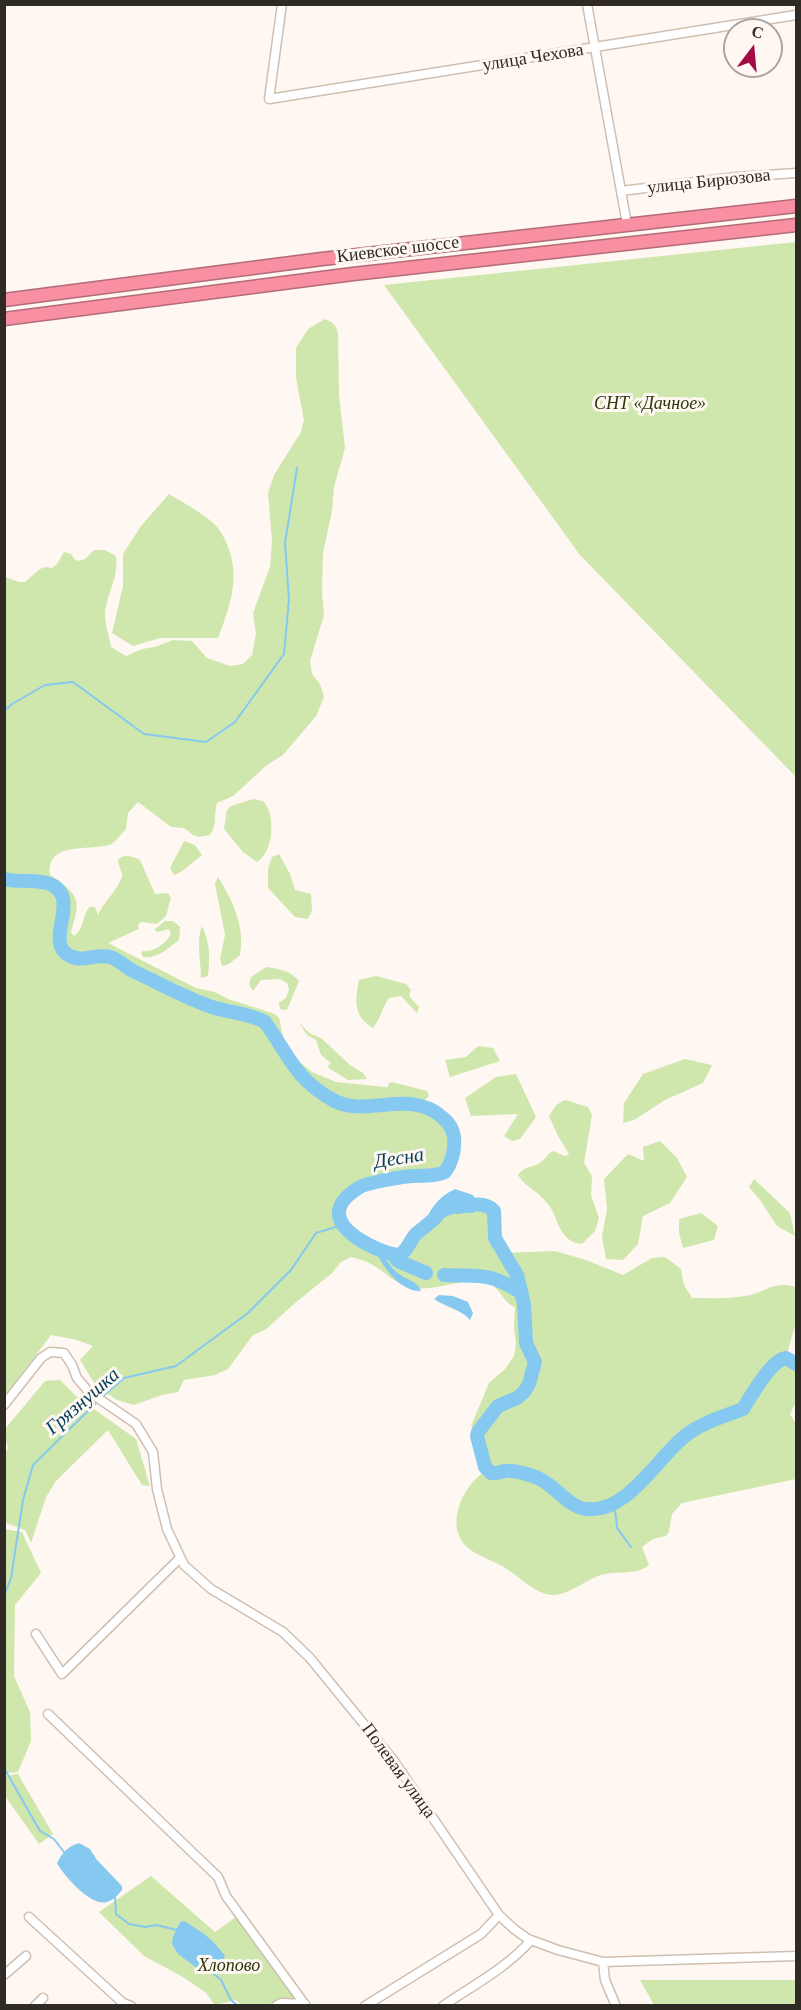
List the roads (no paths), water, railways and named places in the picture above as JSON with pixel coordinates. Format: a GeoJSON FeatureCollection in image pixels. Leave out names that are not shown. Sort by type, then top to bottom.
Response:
{"type":"FeatureCollection","features":[{"type":"Feature","properties":{"kind":"highway","name":"Киевское шоссе"},"geometry":{"type":"LineString","coordinates":[[4,300],[334,258],[796,206]]}},
{"type":"Feature","properties":{"kind":"highway","name":"Киевское шоссе"},"geometry":{"type":"LineString","coordinates":[[4,320],[394,268],[796,225]]}},
{"type":"Feature","properties":{"kind":"street","name":"улица Чехова"},"geometry":{"type":"LineString","coordinates":[[282,4],[269,99],[595,49],[796,15]]}},
{"type":"Feature","properties":{"kind":"street"},"geometry":{"type":"LineString","coordinates":[[588,4],[627,224]]}},
{"type":"Feature","properties":{"kind":"street","name":"улица Бирюзова"},"geometry":{"type":"LineString","coordinates":[[621,191],[736,177],[796,173]]}},
{"type":"Feature","properties":{"kind":"street","name":"Полевая улица"},"geometry":{"type":"LineString","coordinates":[[4,1405],[41,1358],[50,1352],[64,1353],[72,1365],[76,1378],[89,1392],[136,1424],[153,1452],[157,1489],[167,1529],[184,1565],[211,1589],[283,1632],[310,1658],[394,1761],[499,1915],[514,1929],[531,1940],[603,1962],[796,1956]]}},
{"type":"Feature","properties":{"kind":"street"},"geometry":{"type":"LineString","coordinates":[[36,1634],[62,1674],[180,1558]]}},
{"type":"Feature","properties":{"kind":"street"},"geometry":{"type":"LineString","coordinates":[[48,1714],[218,1877],[226,1896],[306,2005]]}},
{"type":"Feature","properties":{"kind":"street"},"geometry":{"type":"LineString","coordinates":[[365,2006],[481,1934],[499,1915]]}},
{"type":"Feature","properties":{"kind":"street"},"geometry":{"type":"LineString","coordinates":[[28,1917],[125,2005]]}},
{"type":"Feature","properties":{"kind":"street"},"geometry":{"type":"LineString","coordinates":[[443,2006],[496,1970],[531,1940]]}},
{"type":"Feature","properties":{"kind":"street"},"geometry":{"type":"LineString","coordinates":[[4,1975],[26,1956]]}},
{"type":"Feature","properties":{"kind":"street"},"geometry":{"type":"LineString","coordinates":[[603,1962],[605,1980],[616,2006]]}},
{"type":"Feature","properties":{"kind":"street"},"geometry":{"type":"LineString","coordinates":[[35,2006],[43,1998]]}},
{"type":"Feature","properties":{"kind":"street"},"geometry":{"type":"LineString","coordinates":[[276,2006],[281,2003],[306,2005]]}},
{"type":"Feature","properties":{"kind":"water"},"geometry":{"type":"Polygon","coordinates":[[[455,1189],[473,1195],[478,1205],[476,1205],[477,1209],[473,1213],[449,1216],[430,1230],[424,1229],[434,1205],[455,1189]]]}},
{"type":"Feature","properties":{"kind":"water"},"geometry":{"type":"Polygon","coordinates":[[[379,1253],[396,1271],[414,1283],[421,1291],[407,1288],[395,1279],[381,1262],[379,1253]]]}},
{"type":"Feature","properties":{"kind":"water"},"geometry":{"type":"Polygon","coordinates":[[[439,1295],[453,1296],[468,1302],[473,1313],[470,1320],[462,1313],[434,1299],[439,1295]]]}},
{"type":"Feature","properties":{"kind":"water"},"geometry":{"type":"Polygon","coordinates":[[[79,1843],[90,1849],[97,1860],[122,1886],[122,1890],[111,1900],[101,1902],[93,1900],[72,1882],[57,1863],[66,1850],[79,1843]]]}},
{"type":"Feature","properties":{"kind":"water"},"geometry":{"type":"Polygon","coordinates":[[[184,1921],[207,1936],[221,1950],[225,1956],[220,1969],[205,1974],[178,1954],[172,1944],[173,1937],[180,1922],[184,1921]]]}},
{"type":"Feature","properties":{"kind":"waterway"},"geometry":{"type":"LineString","coordinates":[[4,711],[45,685],[73,682],[144,734],[206,742],[235,722],[284,654],[289,599],[285,543],[297,468]]}},
{"type":"Feature","properties":{"kind":"waterway","name":"Десна"},"geometry":{"type":"LineString","coordinates":[[4,879],[50,884],[59,891],[63,899],[60,941],[62,950],[70,956],[80,959],[100,956],[116,959],[133,971],[192,999],[265,1022],[301,1075],[333,1100],[346,1105],[359,1106],[417,1105],[430,1109],[443,1118],[452,1129],[454,1141],[452,1159],[445,1172],[394,1178],[364,1185],[349,1195],[339,1210],[343,1224],[357,1238],[390,1254],[398,1255],[404,1251],[417,1233],[436,1217]]}},
{"type":"Feature","properties":{"kind":"waterway","name":"Десна"},"geometry":{"type":"LineString","coordinates":[[458,1207],[482,1205],[494,1211],[495,1238],[517,1275],[524,1304],[526,1343],[535,1362],[529,1384],[524,1392],[517,1398],[498,1406],[478,1432],[485,1467],[491,1473],[518,1472],[540,1479],[574,1505],[586,1509],[601,1508],[615,1503],[640,1483],[691,1431],[743,1409],[762,1379],[780,1360],[786,1358],[796,1364]]}},
{"type":"Feature","properties":{"kind":"waterway","name":"Грязнушка"},"geometry":{"type":"LineString","coordinates":[[102,1397],[124,1378],[176,1366],[248,1313],[291,1270],[316,1233],[342,1225]]}},
{"type":"Feature","properties":{"kind":"waterway"},"geometry":{"type":"LineString","coordinates":[[392,1254],[398,1261],[426,1273]]}},
{"type":"Feature","properties":{"kind":"waterway"},"geometry":{"type":"LineString","coordinates":[[444,1275],[491,1278],[520,1292]]}},
{"type":"Feature","properties":{"kind":"waterway","name":"Грязнушка"},"geometry":{"type":"LineString","coordinates":[[4,1596],[11,1578],[23,1500],[33,1465],[98,1401]]}},
{"type":"Feature","properties":{"kind":"waterway"},"geometry":{"type":"LineString","coordinates":[[614,1502],[617,1528],[631,1547]]}},
{"type":"Feature","properties":{"kind":"waterway","name":"Грязнушка"},"geometry":{"type":"LineString","coordinates":[[4,1768],[40,1831],[54,1839],[64,1852]]}},
{"type":"Feature","properties":{"kind":"waterway","name":"Грязнушка"},"geometry":{"type":"LineString","coordinates":[[113,1896],[115,1897],[116,1914],[129,1924],[145,1927],[156,1925],[177,1930]]}},
{"type":"Feature","properties":{"kind":"waterway","name":"Грязнушка"},"geometry":{"type":"LineString","coordinates":[[210,1971],[221,1980],[231,2000],[238,2006]]}},
{"type":"Feature","properties":{"kind":"park label","name":"СНТ «Дачное»"},"geometry":{"type":"Point","coordinates":[650,404]}},
{"type":"Feature","properties":{"kind":"park label","name":"Хлопово"},"geometry":{"type":"Point","coordinates":[229,1966]}}]}
